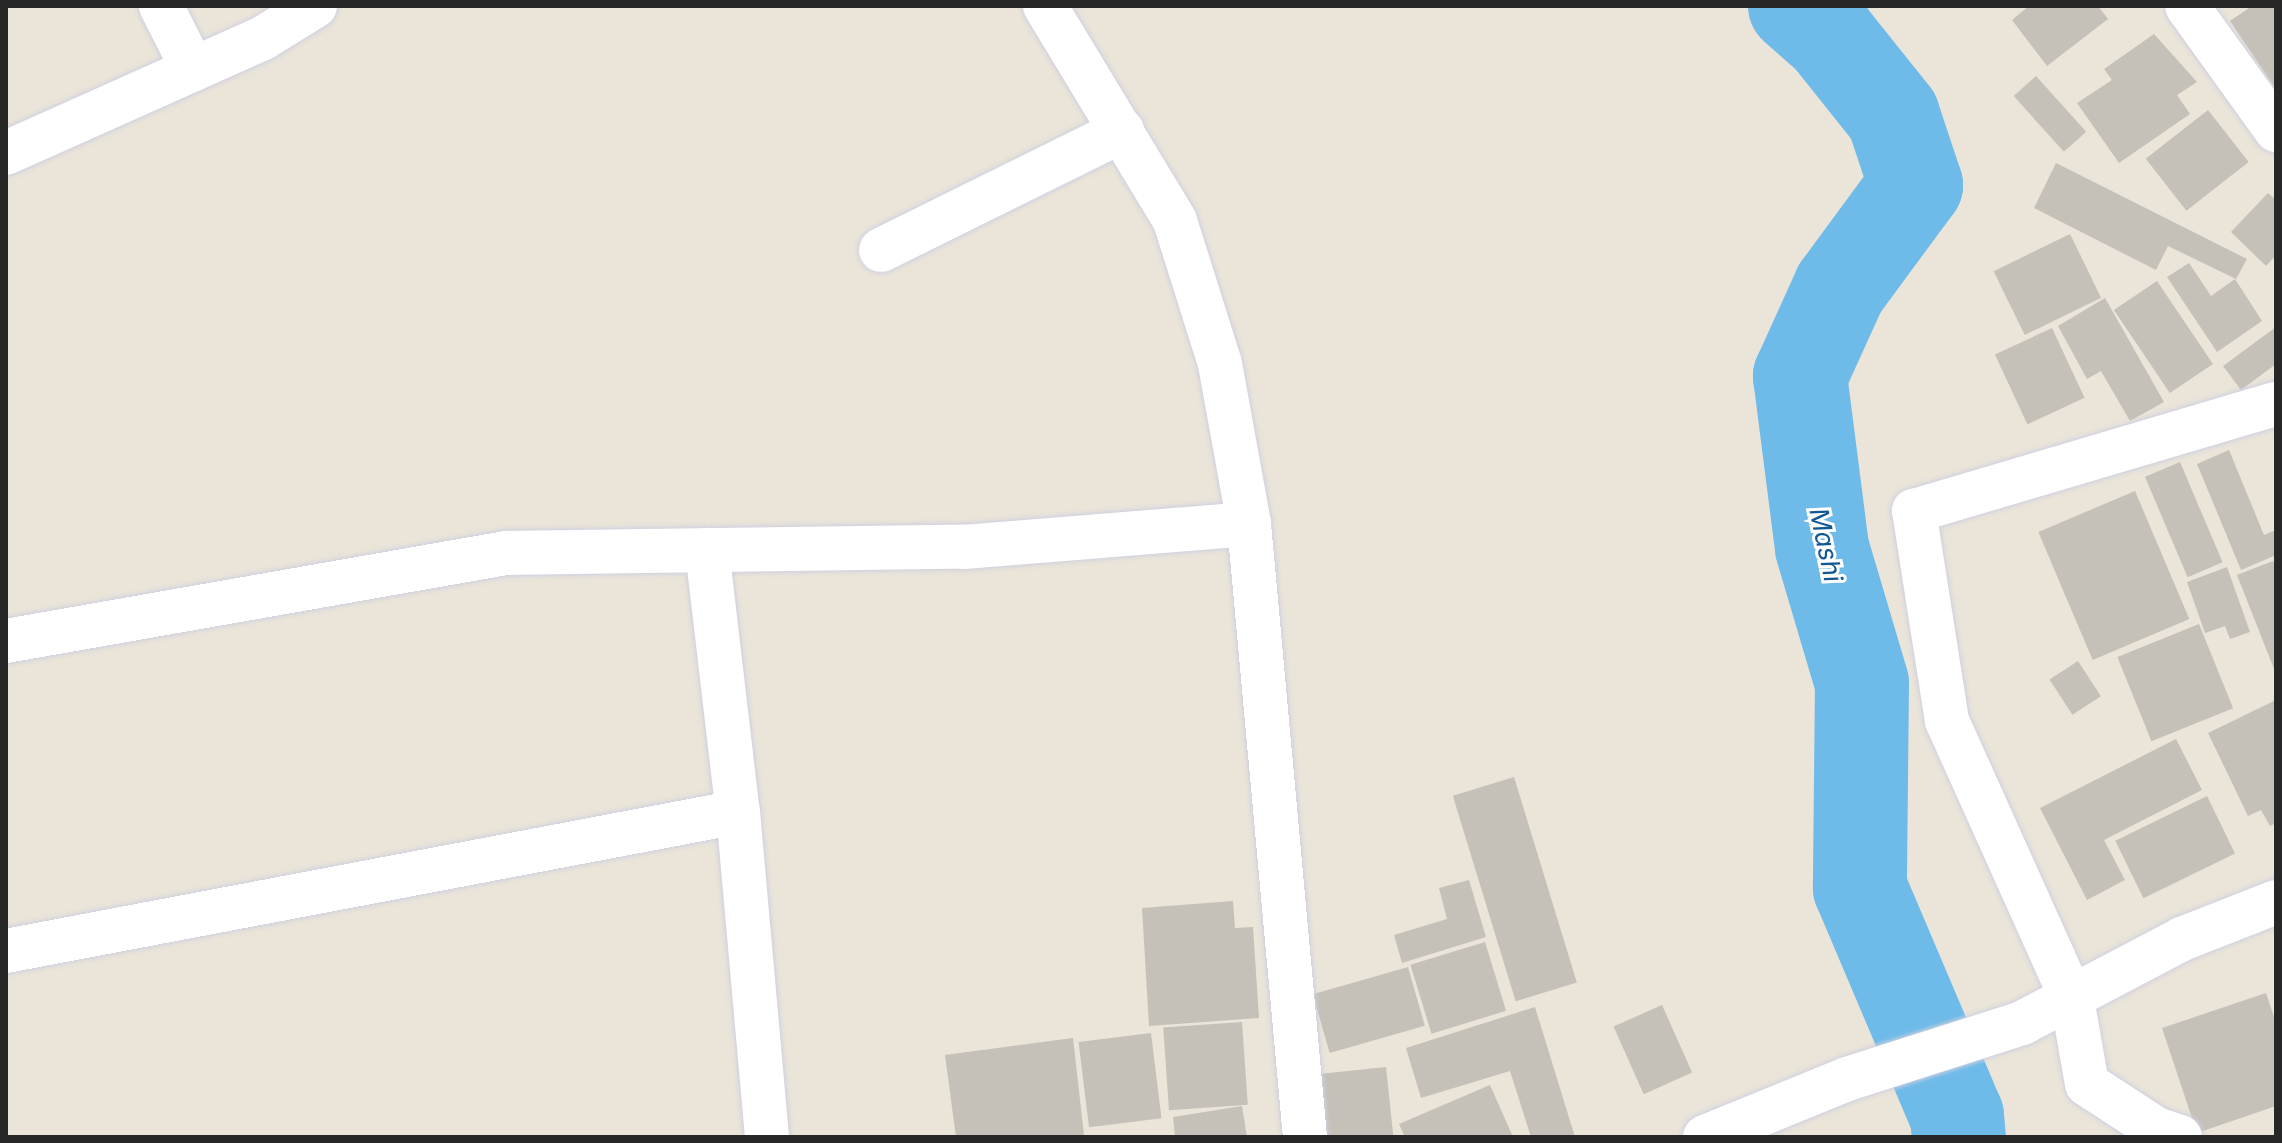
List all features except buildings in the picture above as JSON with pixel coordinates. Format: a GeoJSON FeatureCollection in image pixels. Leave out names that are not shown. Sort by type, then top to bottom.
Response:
{"type":"FeatureCollection","features":[{"type":"Feature","properties":{"kind":"street"},"geometry":{"type":"LineString","coordinates":[[161,6],[193,69]]}},
{"type":"Feature","properties":{"kind":"street"},"geometry":{"type":"LineString","coordinates":[[6,153],[263,38],[315,6]]}},
{"type":"Feature","properties":{"kind":"street"},"geometry":{"type":"LineString","coordinates":[[1045,6],[1122,131],[1179,235],[1220,364],[1249,524],[1305,1137]]}},
{"type":"Feature","properties":{"kind":"street"},"geometry":{"type":"LineString","coordinates":[[2187,6],[2276,130]]}},
{"type":"Feature","properties":{"kind":"street"},"geometry":{"type":"LineString","coordinates":[[881,250],[1122,131]]}},
{"type":"Feature","properties":{"kind":"street"},"geometry":{"type":"LineString","coordinates":[[2180,1137],[2156,1129],[2087,1084],[2072,999],[1947,721],[1914,511],[2276,404]]}},
{"type":"Feature","properties":{"kind":"street"},"geometry":{"type":"LineString","coordinates":[[6,641],[506,553],[964,547],[1249,524]]}},
{"type":"Feature","properties":{"kind":"street"},"geometry":{"type":"LineString","coordinates":[[707,550],[738,812],[767,1137]]}},
{"type":"Feature","properties":{"kind":"street"},"geometry":{"type":"LineString","coordinates":[[6,951],[738,812]]}},
{"type":"Feature","properties":{"kind":"street"},"geometry":{"type":"LineString","coordinates":[[1705,1137],[1847,1079],[2022,1023],[2182,939],[2276,902]]}},
{"type":"Feature","properties":{"kind":"waterway","name":"Mashi"},"geometry":{"type":"LineString","coordinates":[[1795,6],[1830,37],[1893,116],[1916,185],[1840,288],[1800,376],[1822,548],[1862,683],[1860,888],[1957,1116],[1959,1137]]}}]}
